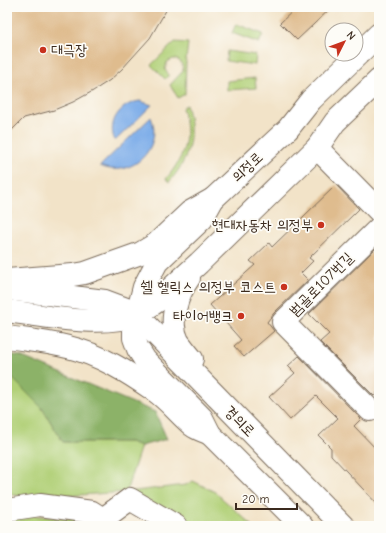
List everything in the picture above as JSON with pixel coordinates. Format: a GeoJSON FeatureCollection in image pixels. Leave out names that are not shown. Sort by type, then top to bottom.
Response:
{"type":"FeatureCollection","features":[{"type":"Feature","properties":{"kind":"main road","name":"의정로"},"geometry":{"type":"LineString","coordinates":[[138,349],[134,338],[134,326],[144,287],[157,262],[202,219],[213,199],[288,129],[311,100],[379,34]]}},
{"type":"Feature","properties":{"kind":"main road"},"geometry":{"type":"LineString","coordinates":[[7,311],[73,319],[116,321],[137,315],[156,302],[199,263],[317,148],[335,122],[379,80]]}},
{"type":"Feature","properties":{"kind":"main road"},"geometry":{"type":"LineString","coordinates":[[317,148],[379,211]]}},
{"type":"Feature","properties":{"kind":"main road"},"geometry":{"type":"LineString","coordinates":[[7,280],[85,273],[141,253],[156,244],[190,212],[213,199]]}},
{"type":"Feature","properties":{"kind":"main road","name":"범골로107번길"},"geometry":{"type":"LineString","coordinates":[[376,410],[284,322],[379,228]]}},
{"type":"Feature","properties":{"kind":"main road"},"geometry":{"type":"LineString","coordinates":[[199,263],[185,282],[180,292],[175,310],[175,330],[178,341],[224,404]]}},
{"type":"Feature","properties":{"kind":"main road","name":"경의로"},"geometry":{"type":"LineString","coordinates":[[7,289],[105,301],[129,310],[137,315],[343,526]]}},
{"type":"Feature","properties":{"kind":"main road"},"geometry":{"type":"LineString","coordinates":[[7,338],[54,344],[88,353],[156,392],[177,409],[194,427],[210,434]]}},
{"type":"Feature","properties":{"kind":"main road","name":"경의로"},"geometry":{"type":"LineString","coordinates":[[138,349],[153,369],[202,418],[210,434],[302,526]]}},
{"type":"Feature","properties":{"kind":"main road"},"geometry":{"type":"LineString","coordinates":[[7,510],[40,505],[92,512],[103,523],[130,499],[176,526]]}},
{"type":"Feature","properties":{"kind":"green space"},"geometry":{"type":"Polygon","coordinates":[[[236,24],[263,34],[259,43],[232,33],[236,24]]]}},
{"type":"Feature","properties":{"kind":"green space"},"geometry":{"type":"Polygon","coordinates":[[[175,42],[188,43],[185,94],[178,98],[170,85],[183,71],[181,62],[173,59],[167,62],[165,70],[169,75],[165,79],[151,65],[175,42]]]}},
{"type":"Feature","properties":{"kind":"green space"},"geometry":{"type":"Polygon","coordinates":[[[227,51],[256,55],[255,65],[226,61],[227,51]]]}},
{"type":"Feature","properties":{"kind":"green space"},"geometry":{"type":"Polygon","coordinates":[[[255,78],[256,88],[227,90],[227,81],[255,78]]]}},
{"type":"Feature","properties":{"kind":"green space"},"geometry":{"type":"Polygon","coordinates":[[[186,105],[190,126],[189,146],[182,164],[169,182],[166,179],[182,154],[186,137],[186,128],[182,108],[186,105]]]}},
{"type":"Feature","properties":{"kind":"green space"},"geometry":{"type":"Polygon","coordinates":[[[7,354],[20,356],[155,412],[167,439],[141,446],[130,442],[63,442],[42,408],[7,373],[7,354]]]}},
{"type":"Feature","properties":{"kind":"green space"},"geometry":{"type":"Polygon","coordinates":[[[7,373],[42,408],[63,442],[130,442],[141,446],[126,492],[33,498],[7,494],[7,373]]]}},
{"type":"Feature","properties":{"kind":"green space"},"geometry":{"type":"Polygon","coordinates":[[[193,481],[215,492],[253,526],[190,526],[126,492],[186,485],[193,481]]]}},
{"type":"Feature","properties":{"kind":"green space"},"geometry":{"type":"Polygon","coordinates":[[[7,513],[82,520],[81,526],[7,526],[7,513]]]}},
{"type":"Feature","properties":{"kind":"water"},"geometry":{"type":"Polygon","coordinates":[[[140,101],[152,105],[115,141],[112,127],[117,115],[127,105],[140,101]]]}},
{"type":"Feature","properties":{"kind":"water"},"geometry":{"type":"Polygon","coordinates":[[[151,117],[154,129],[153,140],[149,150],[142,158],[133,165],[123,169],[112,169],[100,166],[151,117]]]}},
{"type":"Feature","properties":{"kind":"building"},"geometry":{"type":"Polygon","coordinates":[[[7,7],[168,7],[150,38],[110,80],[73,102],[54,110],[24,118],[7,135],[7,7]]]}},
{"type":"Feature","properties":{"kind":"building"},"geometry":{"type":"Polygon","coordinates":[[[297,7],[332,7],[297,40],[280,23],[297,7]]]}},
{"type":"Feature","properties":{"kind":"building"},"geometry":{"type":"Polygon","coordinates":[[[336,185],[359,209],[309,258],[313,261],[301,273],[308,280],[274,313],[267,322],[274,331],[244,357],[234,346],[241,340],[210,305],[255,265],[250,261],[269,243],[272,247],[336,185]]]}},
{"type":"Feature","properties":{"kind":"building"},"geometry":{"type":"Polygon","coordinates":[[[379,245],[379,391],[374,396],[320,342],[329,334],[309,314],[379,245]]]}},
{"type":"Feature","properties":{"kind":"building"},"geometry":{"type":"Polygon","coordinates":[[[299,356],[361,419],[354,426],[379,452],[379,506],[331,455],[331,448],[319,436],[338,418],[316,396],[290,420],[269,397],[295,373],[288,366],[299,356]]]}},
{"type":"Feature","properties":{"kind":"place","name":"대극장"},"geometry":{"type":"Point","coordinates":[43,50]}},
{"type":"Feature","properties":{"kind":"place","name":"현대자동차 의정부"},"geometry":{"type":"Point","coordinates":[321,225]}},
{"type":"Feature","properties":{"kind":"place","name":"쉘 헬릭스 의정부 코스트"},"geometry":{"type":"Point","coordinates":[284,287]}},
{"type":"Feature","properties":{"kind":"place","name":"타이어뱅크"},"geometry":{"type":"Point","coordinates":[241,316]}}]}
